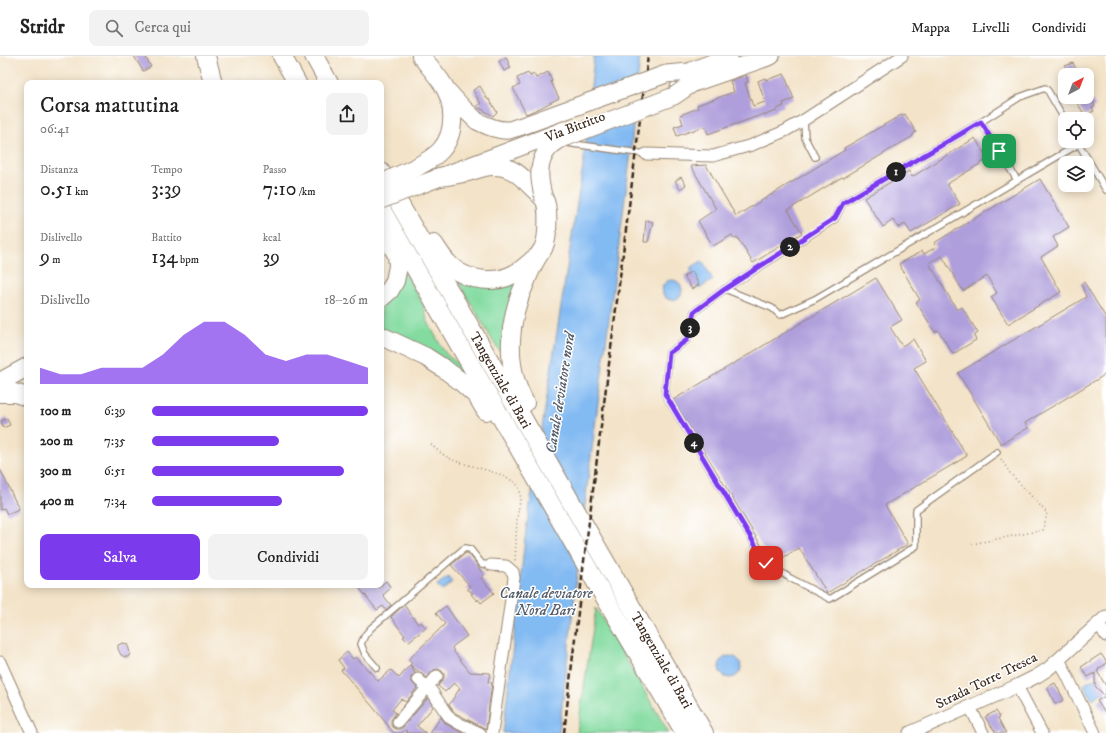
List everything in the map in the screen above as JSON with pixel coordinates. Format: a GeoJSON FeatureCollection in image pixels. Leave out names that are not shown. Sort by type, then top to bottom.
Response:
{"type":"FeatureCollection","features":[{"type":"Feature","properties":{"kind":"highway"},"geometry":{"type":"LineString","coordinates":[[206,56],[213,80]]}},
{"type":"Feature","properties":{"kind":"highway"},"geometry":{"type":"LineString","coordinates":[[213,56],[213,80]]}},
{"type":"Feature","properties":{"kind":"highway"},"geometry":{"type":"LineString","coordinates":[[282,56],[295,80]]}},
{"type":"Feature","properties":{"kind":"highway"},"geometry":{"type":"LineString","coordinates":[[292,56],[306,80]]}},
{"type":"Feature","properties":{"kind":"highway"},"geometry":{"type":"LineString","coordinates":[[314,56],[327,80]]}},
{"type":"Feature","properties":{"kind":"highway"},"geometry":{"type":"LineString","coordinates":[[326,56],[339,80]]}},
{"type":"Feature","properties":{"kind":"highway"},"geometry":{"type":"LineString","coordinates":[[384,183],[418,175],[442,150],[450,134],[452,119],[450,104],[444,86],[421,56]]}},
{"type":"Feature","properties":{"kind":"highway"},"geometry":{"type":"LineString","coordinates":[[439,178],[492,166],[510,168],[521,175],[544,199],[548,225],[545,246],[538,256],[520,296],[515,312],[510,344],[514,375],[536,432]]}},
{"type":"Feature","properties":{"kind":"highway","name":"Tangenziale di Bari"},"geometry":{"type":"LineString","coordinates":[[384,177],[536,432],[565,471],[574,507],[704,733]]}},
{"type":"Feature","properties":{"kind":"highway"},"geometry":{"type":"LineString","coordinates":[[404,211],[424,227],[442,257],[454,269],[476,279],[502,279],[514,275],[538,256]]}},
{"type":"Feature","properties":{"kind":"highway","name":"Tangenziale di Bari"},"geometry":{"type":"LineString","coordinates":[[384,214],[597,584],[685,733]]}},
{"type":"Feature","properties":{"kind":"highway"},"geometry":{"type":"LineString","coordinates":[[384,231],[397,255],[398,266],[395,281],[390,290],[384,295]]}},
{"type":"Feature","properties":{"kind":"highway"},"geometry":{"type":"LineString","coordinates":[[384,337],[426,357],[459,380],[477,396],[499,432],[524,457]]}},
{"type":"Feature","properties":{"kind":"highway"},"geometry":{"type":"LineString","coordinates":[[0,370],[24,357]]}},
{"type":"Feature","properties":{"kind":"highway"},"geometry":{"type":"LineString","coordinates":[[0,382],[24,369]]}},
{"type":"Feature","properties":{"kind":"highway"},"geometry":{"type":"LineString","coordinates":[[0,392],[15,393],[24,396]]}},
{"type":"Feature","properties":{"kind":"main road","name":"Via Bitritto"},"geometry":{"type":"LineString","coordinates":[[384,188],[418,175],[625,108],[691,78],[729,56]]}},
{"type":"Feature","properties":{"kind":"main road","name":"Via Bitritto"},"geometry":{"type":"LineString","coordinates":[[691,78],[771,56]]}},
{"type":"Feature","properties":{"kind":"main road"},"geometry":{"type":"LineString","coordinates":[[444,86],[464,109],[477,121],[487,126],[509,130],[666,74],[691,78]]}},
{"type":"Feature","properties":{"kind":"main road"},"geometry":{"type":"LineString","coordinates":[[544,199],[540,181],[540,168],[544,156],[559,140],[674,96],[691,78]]}},
{"type":"Feature","properties":{"kind":"main road","name":"Via Bitritto"},"geometry":{"type":"LineString","coordinates":[[384,198],[418,175],[439,178],[509,145]]}},
{"type":"Feature","properties":{"kind":"street"},"geometry":{"type":"LineString","coordinates":[[646,154],[713,156],[752,146],[785,131],[804,120],[902,56]]}},
{"type":"Feature","properties":{"kind":"street"},"geometry":{"type":"LineString","coordinates":[[491,565],[506,566],[513,572],[514,578],[492,733]]}},
{"type":"Feature","properties":{"kind":"street"},"geometry":{"type":"LineString","coordinates":[[1102,620],[1106,636]]}},
{"type":"Feature","properties":{"kind":"street","name":"Strada Torre Tresca"},"geometry":{"type":"LineString","coordinates":[[917,732],[1037,676],[1048,669],[1102,620]]}},
{"type":"Feature","properties":{"kind":"street"},"geometry":{"type":"LineString","coordinates":[[1059,659],[1095,733]]}},
{"type":"Feature","properties":{"kind":"street"},"geometry":{"type":"LineString","coordinates":[[0,662],[32,733]]}},
{"type":"Feature","properties":{"kind":"street"},"geometry":{"type":"LineString","coordinates":[[398,722],[437,676]]}},
{"type":"Feature","properties":{"kind":"street"},"geometry":{"type":"LineString","coordinates":[[418,679],[431,690],[450,718],[480,733]]}},
{"type":"Feature","properties":{"kind":"street"},"geometry":{"type":"LineString","coordinates":[[1018,686],[1042,733]]}},
{"type":"Feature","properties":{"kind":"street"},"geometry":{"type":"LineString","coordinates":[[970,707],[983,733]]}},
{"type":"Feature","properties":{"kind":"lane"},"geometry":{"type":"LineString","coordinates":[[997,452],[916,510],[916,546],[830,599],[790,578],[766,563],[665,394],[669,353],[687,340],[694,312],[725,289],[835,218],[843,203],[981,122],[1020,97],[1045,88],[1060,112]]}},
{"type":"Feature","properties":{"kind":"lane"},"geometry":{"type":"LineString","coordinates":[[548,110],[569,143],[646,154]]}},
{"type":"Feature","properties":{"kind":"lane"},"geometry":{"type":"LineString","coordinates":[[804,120],[805,138],[815,157]]}},
{"type":"Feature","properties":{"kind":"lane"},"geometry":{"type":"LineString","coordinates":[[981,122],[1016,180]]}},
{"type":"Feature","properties":{"kind":"lane"},"geometry":{"type":"LineString","coordinates":[[725,289],[772,308],[780,315],[815,299],[1068,148]]}},
{"type":"Feature","properties":{"kind":"lane"},"geometry":{"type":"LineString","coordinates":[[1082,148],[1106,190]]}},
{"type":"Feature","properties":{"kind":"lane"},"geometry":{"type":"LineString","coordinates":[[377,668],[365,654],[361,644],[365,634],[371,628],[465,548],[470,549],[482,564],[491,565]]}},
{"type":"Feature","properties":{"kind":"path"},"geometry":{"type":"LineString","coordinates":[[431,444],[443,455],[507,477],[519,486],[520,492],[517,520],[517,542],[513,572]]}},
{"type":"Feature","properties":{"kind":"path"},"geometry":{"type":"LineString","coordinates":[[972,544],[1043,530],[1047,513],[1010,473],[997,452]]}},
{"type":"Feature","properties":{"kind":"green space"},"geometry":{"type":"Polygon","coordinates":[[[405,272],[424,306],[427,320],[442,348],[447,355],[456,362],[466,379],[384,333],[384,300],[405,272]]]}},
{"type":"Feature","properties":{"kind":"green space"},"geometry":{"type":"Polygon","coordinates":[[[455,276],[518,280],[504,351],[497,348],[455,276]]]}},
{"type":"Feature","properties":{"kind":"green space"},"geometry":{"type":"Polygon","coordinates":[[[596,608],[669,733],[577,733],[596,608]]]}},
{"type":"Feature","properties":{"kind":"water","name":"Canale deviatore Nord Bari"},"geometry":{"type":"Polygon","coordinates":[[[594,56],[640,56],[630,160],[587,487],[559,733],[503,733],[526,530],[584,159],[594,56]]]}},
{"type":"Feature","properties":{"kind":"water"},"geometry":{"type":"Polygon","coordinates":[[[702,261],[713,280],[698,289],[697,286],[699,285],[690,268],[702,261]]]}},
{"type":"Feature","properties":{"kind":"water"},"geometry":{"type":"Polygon","coordinates":[[[668,280],[676,280],[682,286],[682,294],[676,300],[668,300],[662,294],[662,286],[668,280]]]}},
{"type":"Feature","properties":{"kind":"water"},"geometry":{"type":"Polygon","coordinates":[[[448,577],[452,582],[442,591],[437,585],[448,577]]]}},
{"type":"Feature","properties":{"kind":"water"},"geometry":{"type":"Polygon","coordinates":[[[730,656],[738,659],[741,667],[738,675],[730,678],[722,675],[719,667],[722,659],[730,656]]]}},
{"type":"Feature","properties":{"kind":"water"},"geometry":{"type":"Polygon","coordinates":[[[1093,679],[1102,693],[1092,699],[1083,685],[1093,679]]]}},
{"type":"Feature","properties":{"kind":"pier"},"geometry":{"type":"Polygon","coordinates":[[[640,78],[637,113],[585,133],[588,97],[640,78]]]}},
{"type":"Feature","properties":{"kind":"building"},"geometry":{"type":"Polygon","coordinates":[[[134,56],[145,56],[151,67],[143,71],[134,56]]]}},
{"type":"Feature","properties":{"kind":"building"},"geometry":{"type":"Polygon","coordinates":[[[506,57],[511,68],[504,71],[499,61],[506,57]]]}},
{"type":"Feature","properties":{"kind":"building"},"geometry":{"type":"Polygon","coordinates":[[[1073,63],[1076,68],[1065,68],[1065,66],[1073,63]]]}},
{"type":"Feature","properties":{"kind":"building"},"geometry":{"type":"Polygon","coordinates":[[[548,72],[559,98],[526,114],[513,88],[520,85],[517,78],[528,73],[530,76],[534,74],[536,78],[548,72]]]}},
{"type":"Feature","properties":{"kind":"building"},"geometry":{"type":"Polygon","coordinates":[[[784,74],[794,99],[783,103],[784,106],[777,109],[777,111],[764,114],[708,134],[705,126],[677,136],[674,127],[683,124],[680,115],[698,108],[697,105],[734,92],[730,81],[746,75],[748,82],[745,83],[753,106],[765,102],[758,81],[784,74]]]}},
{"type":"Feature","properties":{"kind":"building"},"geometry":{"type":"Polygon","coordinates":[[[480,86],[497,112],[493,116],[476,106],[481,104],[473,90],[480,86]]]}},
{"type":"Feature","properties":{"kind":"building"},"geometry":{"type":"Polygon","coordinates":[[[1078,104],[1094,104],[1095,106],[1092,108],[1094,111],[1083,112],[1078,104]]]}},
{"type":"Feature","properties":{"kind":"building"},"geometry":{"type":"Polygon","coordinates":[[[905,114],[916,132],[913,136],[788,210],[802,233],[753,263],[737,237],[734,239],[732,235],[713,246],[698,221],[716,209],[691,166],[706,165],[736,216],[845,150],[844,148],[905,114]]]}},
{"type":"Feature","properties":{"kind":"building"},"geometry":{"type":"Polygon","coordinates":[[[975,138],[988,159],[947,184],[960,204],[911,233],[905,224],[898,228],[893,220],[883,227],[864,198],[909,171],[912,177],[975,138]]]}},
{"type":"Feature","properties":{"kind":"building"},"geometry":{"type":"Polygon","coordinates":[[[681,177],[686,185],[680,189],[675,181],[681,177]]]}},
{"type":"Feature","properties":{"kind":"building"},"geometry":{"type":"Polygon","coordinates":[[[1040,179],[1069,227],[1053,237],[1058,246],[1041,257],[1061,292],[1008,324],[991,297],[997,293],[987,276],[963,291],[942,256],[929,263],[957,310],[962,307],[978,333],[974,336],[976,340],[953,354],[938,330],[935,332],[916,302],[920,300],[899,264],[922,251],[924,254],[936,247],[934,243],[1040,179]]]}},
{"type":"Feature","properties":{"kind":"building"},"geometry":{"type":"Polygon","coordinates":[[[646,220],[653,222],[648,242],[644,242],[646,220]]]}},
{"type":"Feature","properties":{"kind":"building"},"geometry":{"type":"Polygon","coordinates":[[[692,271],[699,285],[692,289],[684,276],[692,271]]]}},
{"type":"Feature","properties":{"kind":"building"},"geometry":{"type":"Polygon","coordinates":[[[876,278],[902,320],[890,327],[902,346],[913,339],[926,361],[914,368],[967,456],[885,505],[908,544],[827,593],[799,548],[774,563],[770,560],[673,400],[876,278]]]}},
{"type":"Feature","properties":{"kind":"building"},"geometry":{"type":"Polygon","coordinates":[[[1084,282],[1106,318],[1106,374],[1025,423],[1028,428],[1001,444],[958,373],[1086,297],[1081,284],[1084,282]]]}},
{"type":"Feature","properties":{"kind":"building"},"geometry":{"type":"Polygon","coordinates":[[[7,418],[10,425],[3,428],[1,421],[7,418]]]}},
{"type":"Feature","properties":{"kind":"building"},"geometry":{"type":"Polygon","coordinates":[[[0,469],[19,509],[7,514],[4,508],[0,510],[0,469]]]}},
{"type":"Feature","properties":{"kind":"building"},"geometry":{"type":"Polygon","coordinates":[[[468,553],[476,563],[484,576],[481,578],[494,593],[481,603],[471,594],[473,593],[467,589],[470,586],[451,565],[468,553]]]}},
{"type":"Feature","properties":{"kind":"building"},"geometry":{"type":"Polygon","coordinates":[[[386,581],[391,588],[383,595],[391,605],[386,610],[383,606],[377,610],[359,588],[384,588],[384,583],[386,581]]]}},
{"type":"Feature","properties":{"kind":"building"},"geometry":{"type":"Polygon","coordinates":[[[404,605],[418,624],[421,622],[426,628],[408,642],[403,637],[405,636],[391,617],[404,605]]]}},
{"type":"Feature","properties":{"kind":"building"},"geometry":{"type":"Polygon","coordinates":[[[446,606],[467,636],[452,647],[454,652],[470,672],[490,673],[488,682],[492,683],[486,729],[455,713],[449,705],[460,688],[454,683],[445,692],[438,686],[444,678],[442,671],[438,669],[434,670],[427,678],[410,665],[412,663],[408,660],[445,624],[436,613],[446,606]]]}},
{"type":"Feature","properties":{"kind":"building"},"geometry":{"type":"Polygon","coordinates":[[[123,643],[127,644],[129,649],[130,654],[128,657],[121,655],[118,649],[118,645],[123,643]]]}},
{"type":"Feature","properties":{"kind":"building"},"geometry":{"type":"Polygon","coordinates":[[[347,652],[353,659],[356,657],[378,681],[391,670],[399,678],[410,665],[415,673],[411,677],[411,681],[417,688],[406,702],[401,699],[392,710],[396,713],[391,720],[391,724],[396,729],[403,727],[428,698],[433,707],[417,726],[426,733],[407,733],[406,730],[401,733],[394,733],[341,670],[344,668],[338,660],[347,652]]]}},
{"type":"Feature","properties":{"kind":"building"},"geometry":{"type":"Polygon","coordinates":[[[1101,654],[1106,661],[1106,664],[1097,671],[1106,686],[1106,714],[1097,701],[1105,696],[1095,686],[1095,673],[1088,677],[1081,667],[1101,654]]]}},
{"type":"Feature","properties":{"kind":"building"},"geometry":{"type":"Polygon","coordinates":[[[1055,683],[1064,700],[1055,704],[1047,687],[1055,683]]]}},
{"type":"Feature","properties":{"kind":"building"},"geometry":{"type":"Polygon","coordinates":[[[996,711],[1006,733],[996,733],[985,717],[996,711]]]}},
{"type":"Feature","properties":{"kind":"building"},"geometry":{"type":"Polygon","coordinates":[[[441,717],[446,724],[463,733],[430,733],[441,717]]]}},
{"type":"Feature","properties":{"kind":"railway"},"geometry":{"type":"LineString","coordinates":[[564,733],[583,569],[648,56]]}},
{"type":"Feature","properties":{"kind":"route"},"geometry":{"type":"LineString","coordinates":[[766,563],[665,394],[669,353],[687,340],[694,312],[725,289],[835,218],[843,203],[981,122],[999,151]]}},
{"type":"Feature","properties":{"kind":"water label","name":"Canale deviatore nord"},"geometry":{"type":"Point","coordinates":[560,393]}}]}
